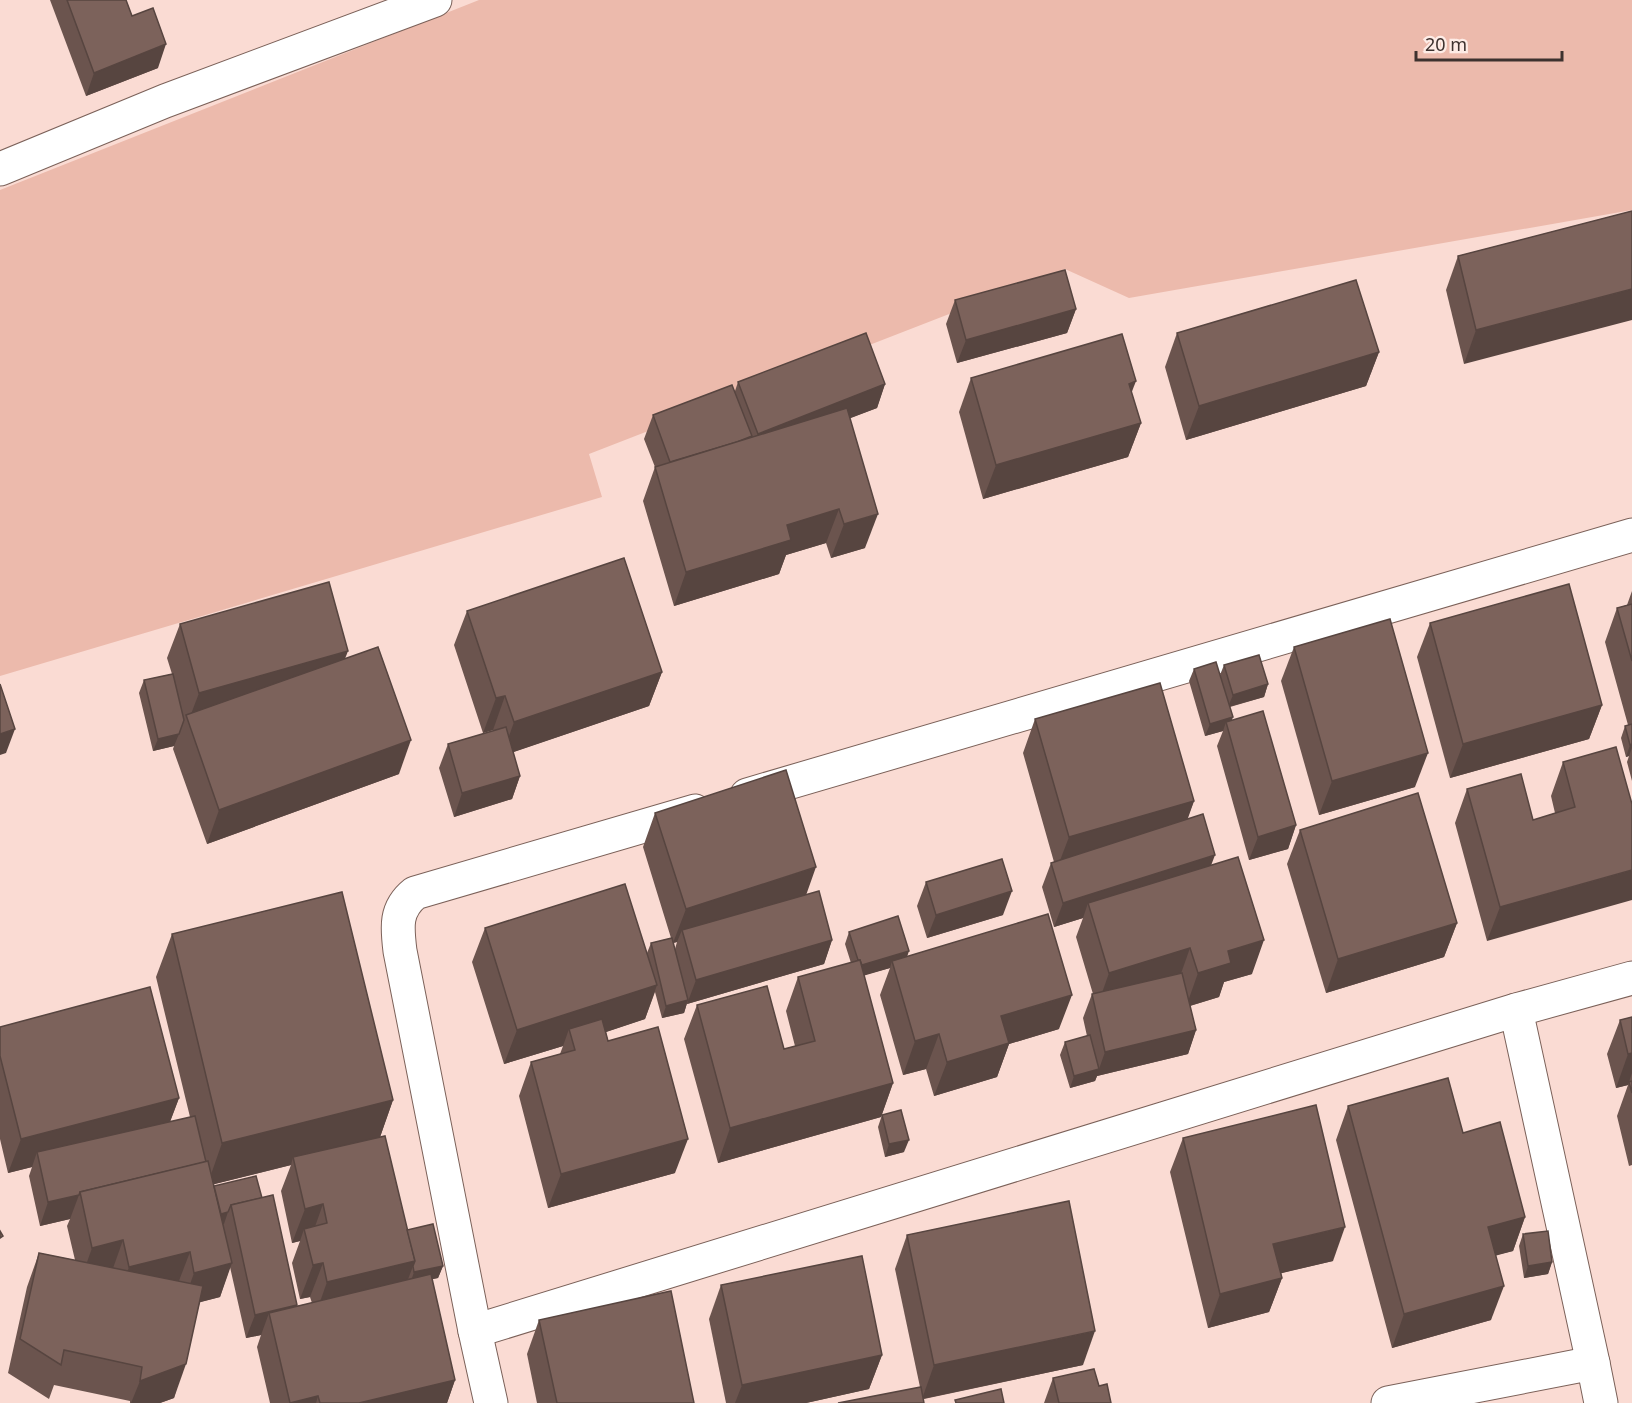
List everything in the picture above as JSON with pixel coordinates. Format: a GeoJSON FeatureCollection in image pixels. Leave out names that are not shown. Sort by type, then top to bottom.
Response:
{"type":"FeatureCollection","features":[{"type":"Feature","properties":{"kind":"street"},"geometry":{"type":"LineString","coordinates":[[0,169],[165,101],[435,0]]}},
{"type":"Feature","properties":{"kind":"street"},"geometry":{"type":"LineString","coordinates":[[491,1403],[474,1330],[397,932],[399,913],[405,901],[415,893],[1632,535]]}},
{"type":"Feature","properties":{"kind":"street"},"geometry":{"type":"LineString","coordinates":[[474,1330],[1516,1010],[1632,978]]}},
{"type":"Feature","properties":{"kind":"street"},"geometry":{"type":"LineString","coordinates":[[1516,1010],[1600,1403]]}},
{"type":"Feature","properties":{"kind":"street"},"geometry":{"type":"LineString","coordinates":[[1388,1403],[1593,1363]]}},
{"type":"Feature","properties":{"kind":"shaded area"},"geometry":{"type":"Polygon","coordinates":[[[479,0],[1632,0],[1632,210],[1129,298],[1065,269],[589,454],[602,497],[0,676],[0,190],[479,0]]]}},
{"type":"Feature","properties":{"kind":"building"},"geometry":{"type":"Polygon","coordinates":[[[67,0],[126,0],[132,16],[153,8],[166,44],[94,73],[67,0]]]}},
{"type":"Feature","properties":{"kind":"building"},"geometry":{"type":"Polygon","coordinates":[[[1632,211],[1632,289],[1476,330],[1458,256],[1632,211]]]}},
{"type":"Feature","properties":{"kind":"building"},"geometry":{"type":"Polygon","coordinates":[[[1065,270],[1076,309],[966,340],[955,300],[1065,270]]]}},
{"type":"Feature","properties":{"kind":"building"},"geometry":{"type":"Polygon","coordinates":[[[1356,280],[1379,352],[1199,406],[1177,333],[1356,280]]]}},
{"type":"Feature","properties":{"kind":"building"},"geometry":{"type":"Polygon","coordinates":[[[866,333],[885,384],[758,434],[738,382],[866,333]]]}},
{"type":"Feature","properties":{"kind":"building"},"geometry":{"type":"Polygon","coordinates":[[[1122,334],[1136,381],[1129,384],[1141,423],[996,465],[971,378],[1122,334]]]}},
{"type":"Feature","properties":{"kind":"building"},"geometry":{"type":"Polygon","coordinates":[[[732,385],[752,436],[670,462],[653,415],[732,385]]]}},
{"type":"Feature","properties":{"kind":"building"},"geometry":{"type":"Polygon","coordinates":[[[847,408],[878,514],[844,524],[839,509],[787,525],[791,540],[686,572],[655,467],[847,408]]]}},
{"type":"Feature","properties":{"kind":"building"},"geometry":{"type":"Polygon","coordinates":[[[624,558],[662,672],[514,722],[505,696],[496,698],[467,611],[624,558]]]}},
{"type":"Feature","properties":{"kind":"building"},"geometry":{"type":"Polygon","coordinates":[[[329,582],[348,651],[199,693],[180,624],[329,582]]]}},
{"type":"Feature","properties":{"kind":"building"},"geometry":{"type":"Polygon","coordinates":[[[1569,584],[1602,705],[1463,744],[1430,623],[1569,584]]]}},
{"type":"Feature","properties":{"kind":"building"},"geometry":{"type":"Polygon","coordinates":[[[1632,604],[1632,661],[1617,608],[1632,604]]]}},
{"type":"Feature","properties":{"kind":"building"},"geometry":{"type":"Polygon","coordinates":[[[1390,619],[1428,753],[1332,781],[1294,647],[1390,619]]]}},
{"type":"Feature","properties":{"kind":"building"},"geometry":{"type":"Polygon","coordinates":[[[378,647],[411,740],[219,810],[186,715],[378,647]]]}},
{"type":"Feature","properties":{"kind":"building"},"geometry":{"type":"Polygon","coordinates":[[[1259,655],[1268,684],[1233,695],[1224,665],[1259,655]]]}},
{"type":"Feature","properties":{"kind":"building"},"geometry":{"type":"Polygon","coordinates":[[[1216,662],[1233,717],[1210,724],[1194,669],[1216,662]]]}},
{"type":"Feature","properties":{"kind":"building"},"geometry":{"type":"Polygon","coordinates":[[[173,674],[184,720],[179,734],[158,739],[144,680],[173,674]]]}},
{"type":"Feature","properties":{"kind":"building"},"geometry":{"type":"Polygon","coordinates":[[[1160,683],[1194,801],[1069,837],[1035,719],[1160,683]]]}},
{"type":"Feature","properties":{"kind":"building"},"geometry":{"type":"Polygon","coordinates":[[[0,684],[15,729],[0,734],[0,684]]]}},
{"type":"Feature","properties":{"kind":"building"},"geometry":{"type":"Polygon","coordinates":[[[1263,711],[1296,825],[1258,837],[1226,722],[1263,711]]]}},
{"type":"Feature","properties":{"kind":"building"},"geometry":{"type":"Polygon","coordinates":[[[1632,724],[1632,744],[1630,745],[1625,726],[1632,724]]]}},
{"type":"Feature","properties":{"kind":"building"},"geometry":{"type":"Polygon","coordinates":[[[506,727],[520,776],[462,793],[448,744],[506,727]]]}},
{"type":"Feature","properties":{"kind":"building"},"geometry":{"type":"Polygon","coordinates":[[[1616,747],[1632,804],[1632,870],[1500,907],[1467,789],[1521,774],[1533,820],[1575,807],[1563,762],[1616,747]]]}},
{"type":"Feature","properties":{"kind":"building"},"geometry":{"type":"Polygon","coordinates":[[[786,770],[816,867],[686,909],[655,813],[786,770]]]}},
{"type":"Feature","properties":{"kind":"building"},"geometry":{"type":"Polygon","coordinates":[[[1418,793],[1457,923],[1338,959],[1300,830],[1418,793]]]}},
{"type":"Feature","properties":{"kind":"building"},"geometry":{"type":"Polygon","coordinates":[[[1203,814],[1215,855],[1063,903],[1051,863],[1203,814]]]}},
{"type":"Feature","properties":{"kind":"building"},"geometry":{"type":"Polygon","coordinates":[[[1238,857],[1264,940],[1228,951],[1231,963],[1198,973],[1190,948],[1109,973],[1088,903],[1238,857]]]}},
{"type":"Feature","properties":{"kind":"building"},"geometry":{"type":"Polygon","coordinates":[[[1002,859],[1012,891],[936,915],[926,882],[1002,859]]]}},
{"type":"Feature","properties":{"kind":"building"},"geometry":{"type":"Polygon","coordinates":[[[625,884],[657,985],[517,1030],[485,928],[625,884]]]}},
{"type":"Feature","properties":{"kind":"building"},"geometry":{"type":"Polygon","coordinates":[[[819,891],[832,940],[696,980],[682,930],[819,891]]]}},
{"type":"Feature","properties":{"kind":"building"},"geometry":{"type":"Polygon","coordinates":[[[342,892],[393,1100],[222,1143],[172,934],[342,892]]]}},
{"type":"Feature","properties":{"kind":"building"},"geometry":{"type":"Polygon","coordinates":[[[1048,914],[1072,995],[1001,1016],[1009,1043],[947,1062],[939,1034],[915,1041],[892,961],[1048,914]]]}},
{"type":"Feature","properties":{"kind":"building"},"geometry":{"type":"Polygon","coordinates":[[[898,916],[909,951],[862,965],[858,960],[849,932],[898,916]]]}},
{"type":"Feature","properties":{"kind":"building"},"geometry":{"type":"Polygon","coordinates":[[[672,938],[688,1000],[666,1006],[651,943],[672,938]]]}},
{"type":"Feature","properties":{"kind":"building"},"geometry":{"type":"Polygon","coordinates":[[[860,960],[893,1083],[730,1128],[697,1005],[767,986],[784,1049],[815,1041],[798,977],[860,960]]]}},
{"type":"Feature","properties":{"kind":"building"},"geometry":{"type":"Polygon","coordinates":[[[1182,973],[1196,1030],[1105,1052],[1092,994],[1182,973]]]}},
{"type":"Feature","properties":{"kind":"building"},"geometry":{"type":"Polygon","coordinates":[[[150,987],[179,1098],[21,1139],[0,1056],[0,1027],[150,987]]]}},
{"type":"Feature","properties":{"kind":"building"},"geometry":{"type":"Polygon","coordinates":[[[1632,1017],[1632,1053],[1628,1054],[1620,1020],[1632,1017]]]}},
{"type":"Feature","properties":{"kind":"building"},"geometry":{"type":"Polygon","coordinates":[[[602,1019],[608,1041],[658,1027],[688,1139],[561,1174],[531,1062],[575,1050],[569,1029],[602,1019]]]}},
{"type":"Feature","properties":{"kind":"building"},"geometry":{"type":"Polygon","coordinates":[[[1090,1035],[1099,1069],[1074,1076],[1065,1042],[1090,1035]]]}},
{"type":"Feature","properties":{"kind":"building"},"geometry":{"type":"Polygon","coordinates":[[[1448,1078],[1463,1133],[1500,1122],[1525,1217],[1488,1227],[1504,1286],[1404,1314],[1348,1106],[1448,1078]]]}},
{"type":"Feature","properties":{"kind":"building"},"geometry":{"type":"Polygon","coordinates":[[[1316,1105],[1345,1227],[1273,1244],[1282,1278],[1220,1294],[1183,1138],[1316,1105]]]}},
{"type":"Feature","properties":{"kind":"building"},"geometry":{"type":"Polygon","coordinates":[[[901,1110],[909,1140],[889,1144],[882,1115],[901,1110]]]}},
{"type":"Feature","properties":{"kind":"building"},"geometry":{"type":"Polygon","coordinates":[[[195,1116],[206,1162],[80,1192],[79,1195],[48,1202],[37,1152],[195,1116]]]}},
{"type":"Feature","properties":{"kind":"building"},"geometry":{"type":"Polygon","coordinates":[[[385,1136],[415,1261],[327,1282],[323,1263],[313,1265],[304,1229],[327,1223],[323,1204],[305,1209],[293,1157],[385,1136]]]}},
{"type":"Feature","properties":{"kind":"building"},"geometry":{"type":"Polygon","coordinates":[[[208,1161],[232,1263],[194,1273],[190,1252],[129,1267],[123,1240],[92,1248],[80,1192],[208,1161]]]}},
{"type":"Feature","properties":{"kind":"building"},"geometry":{"type":"Polygon","coordinates":[[[256,1176],[262,1198],[231,1205],[228,1212],[221,1214],[214,1186],[256,1176]]]}},
{"type":"Feature","properties":{"kind":"building"},"geometry":{"type":"Polygon","coordinates":[[[273,1195],[297,1305],[255,1315],[231,1205],[273,1195]]]}},
{"type":"Feature","properties":{"kind":"building"},"geometry":{"type":"Polygon","coordinates":[[[1069,1201],[1095,1331],[934,1365],[907,1235],[1069,1201]]]}},
{"type":"Feature","properties":{"kind":"building"},"geometry":{"type":"Polygon","coordinates":[[[433,1224],[443,1266],[414,1272],[415,1261],[407,1230],[433,1224]]]}},
{"type":"Feature","properties":{"kind":"building"},"geometry":{"type":"Polygon","coordinates":[[[1548,1231],[1552,1262],[1528,1266],[1523,1234],[1548,1231]]]}},
{"type":"Feature","properties":{"kind":"building"},"geometry":{"type":"Polygon","coordinates":[[[39,1253],[203,1286],[186,1364],[140,1381],[142,1367],[64,1350],[61,1365],[20,1339],[39,1253]]]}},
{"type":"Feature","properties":{"kind":"building"},"geometry":{"type":"Polygon","coordinates":[[[862,1256],[882,1355],[742,1385],[721,1285],[862,1256]]]}},
{"type":"Feature","properties":{"kind":"building"},"geometry":{"type":"Polygon","coordinates":[[[431,1274],[455,1380],[359,1403],[320,1403],[318,1396],[290,1403],[269,1313],[431,1274]]]}},
{"type":"Feature","properties":{"kind":"building"},"geometry":{"type":"Polygon","coordinates":[[[671,1291],[694,1403],[557,1403],[539,1320],[671,1291]]]}},
{"type":"Feature","properties":{"kind":"building"},"geometry":{"type":"Polygon","coordinates":[[[1094,1369],[1099,1386],[1107,1384],[1111,1403],[1059,1403],[1053,1378],[1094,1369]]]}},
{"type":"Feature","properties":{"kind":"building"},"geometry":{"type":"Polygon","coordinates":[[[921,1387],[924,1403],[838,1403],[921,1387]]]}},
{"type":"Feature","properties":{"kind":"building"},"geometry":{"type":"Polygon","coordinates":[[[1001,1389],[1004,1403],[956,1403],[955,1400],[1001,1389]]]}}]}
